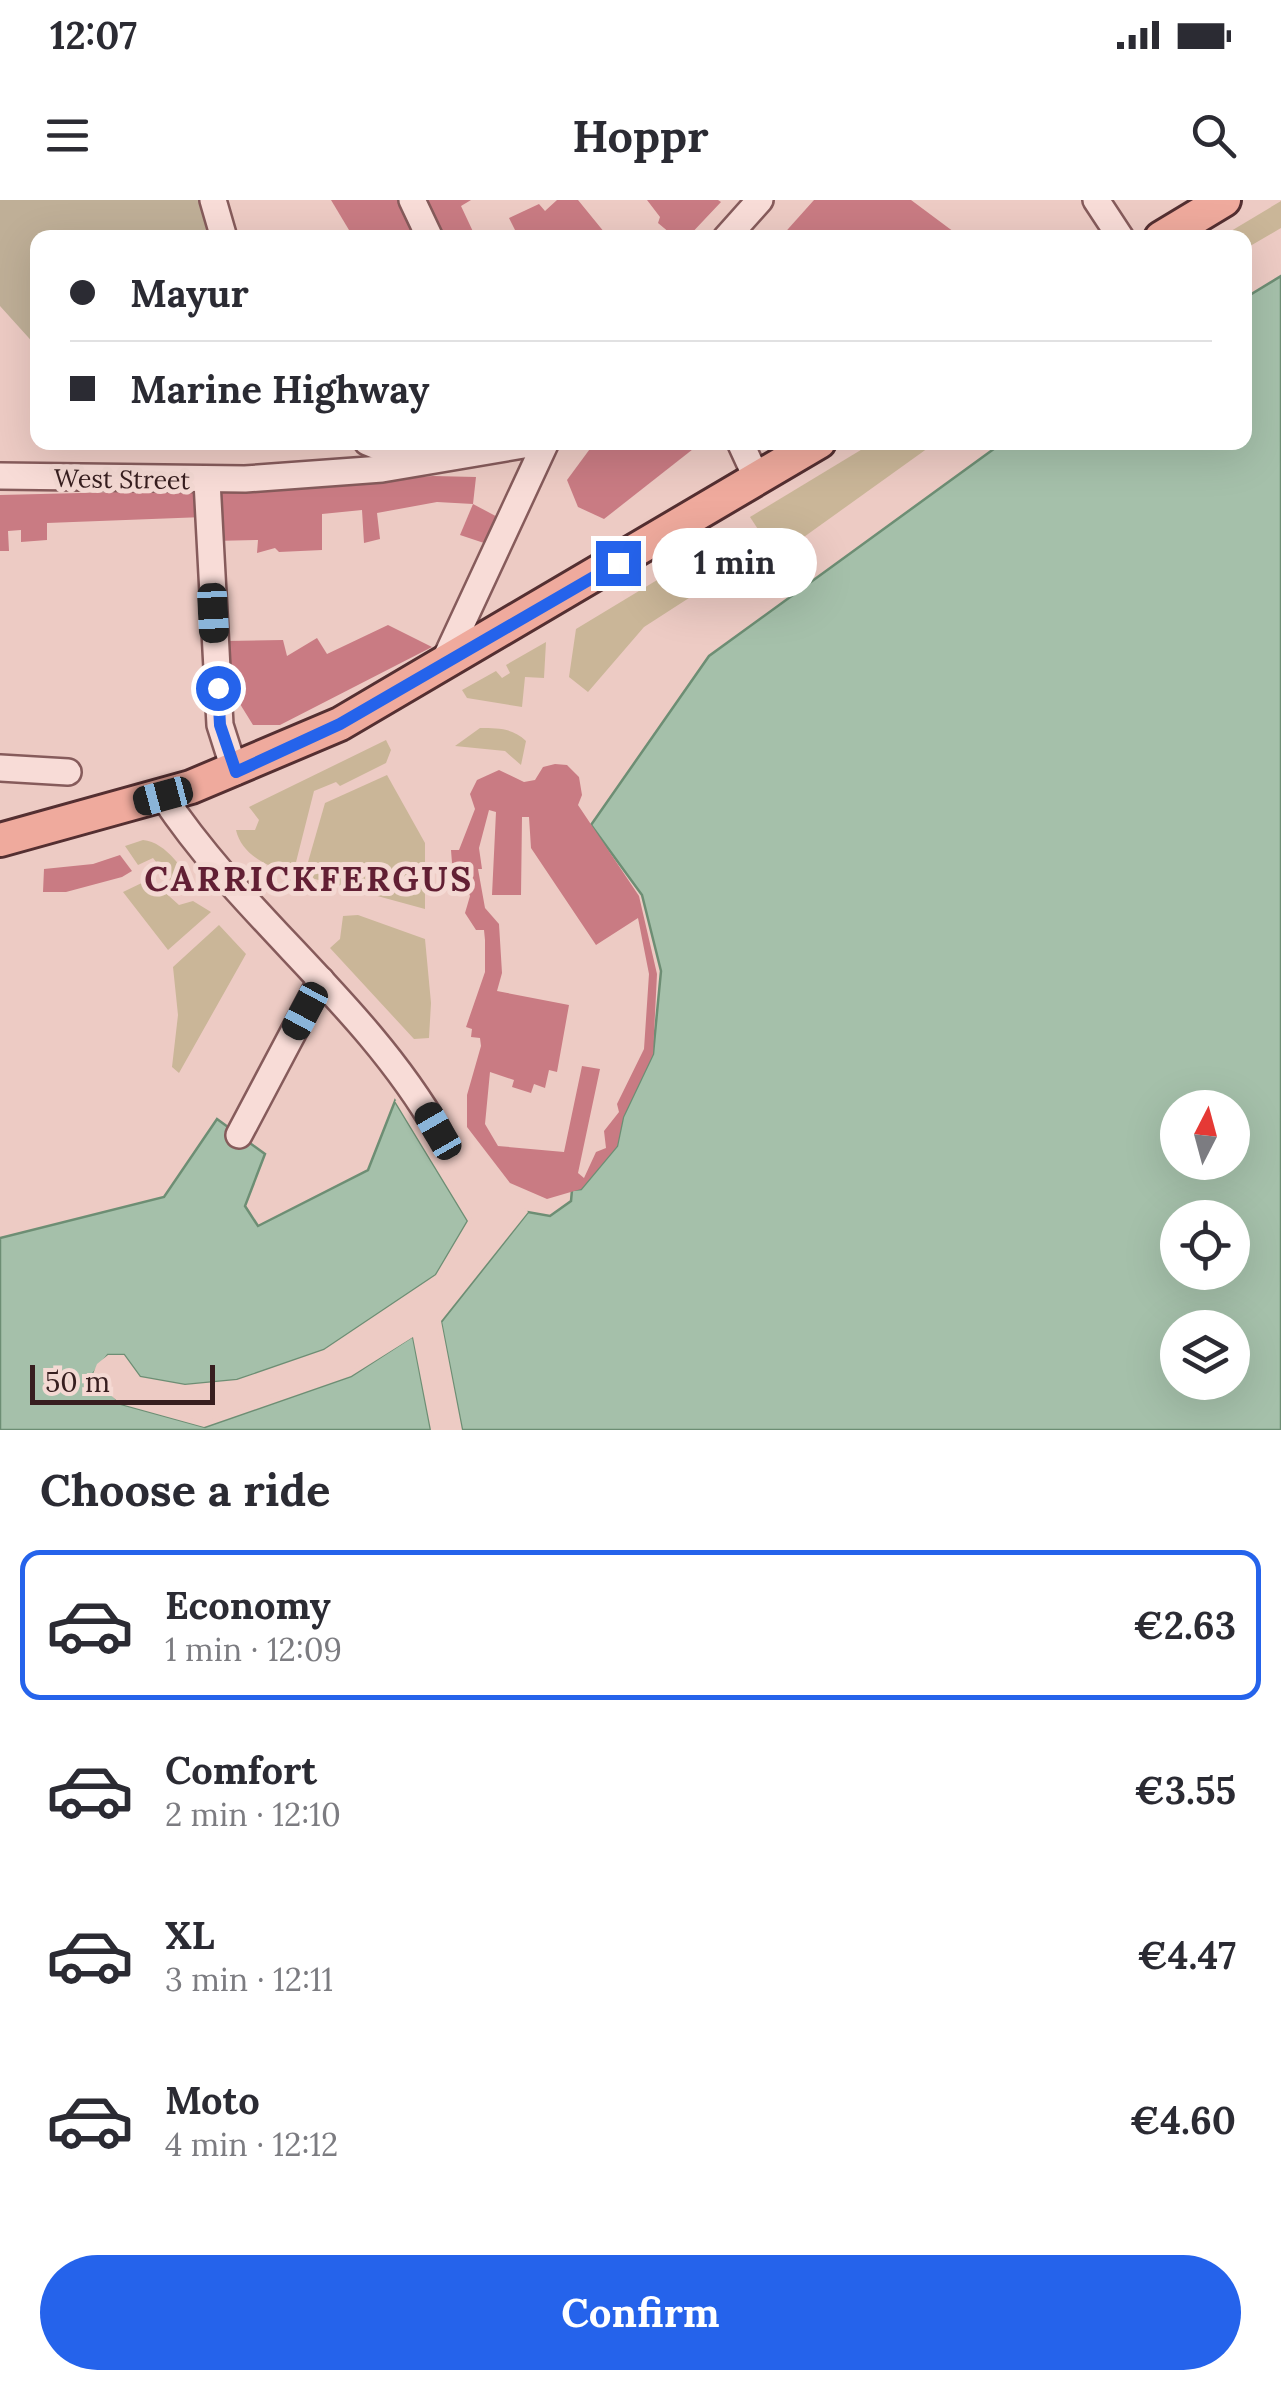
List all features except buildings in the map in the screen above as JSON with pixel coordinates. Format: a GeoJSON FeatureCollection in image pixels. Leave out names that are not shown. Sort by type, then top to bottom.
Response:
{"type":"FeatureCollection","features":[{"type":"Feature","properties":{"kind":"main road"},"geometry":{"type":"LineString","coordinates":[[1174,230],[1224,200]]}},
{"type":"Feature","properties":{"kind":"main road"},"geometry":{"type":"LineString","coordinates":[[2,834],[163,796],[236,772],[340,724],[806,450]]}},
{"type":"Feature","properties":{"kind":"street"},"geometry":{"type":"LineString","coordinates":[[213,200],[222,230]]}},
{"type":"Feature","properties":{"kind":"street"},"geometry":{"type":"LineString","coordinates":[[412,200],[426,230]]}},
{"type":"Feature","properties":{"kind":"street"},"geometry":{"type":"LineString","coordinates":[[733,230],[760,200]]}},
{"type":"Feature","properties":{"kind":"street"},"geometry":{"type":"LineString","coordinates":[[1096,200],[1116,230]]}},
{"type":"Feature","properties":{"kind":"street"},"geometry":{"type":"LineString","coordinates":[[386,450],[420,464]]}},
{"type":"Feature","properties":{"kind":"street","name":"West Street"},"geometry":{"type":"LineString","coordinates":[[0,476],[206,481],[420,464],[499,450]]}},
{"type":"Feature","properties":{"kind":"street"},"geometry":{"type":"LineString","coordinates":[[442,666],[540,450]]}},
{"type":"Feature","properties":{"kind":"street"},"geometry":{"type":"LineString","coordinates":[[744,450],[757,479]]}},
{"type":"Feature","properties":{"kind":"street"},"geometry":{"type":"LineString","coordinates":[[206,481],[220,725],[236,772]]}},
{"type":"Feature","properties":{"kind":"street"},"geometry":{"type":"LineString","coordinates":[[0,768],[68,772]]}},
{"type":"Feature","properties":{"kind":"street"},"geometry":{"type":"LineString","coordinates":[[163,796],[410,1082],[438,1131]]}},
{"type":"Feature","properties":{"kind":"street"},"geometry":{"type":"LineString","coordinates":[[240,1135],[322,980]]}},
{"type":"Feature","properties":{"kind":"shaded area"},"geometry":{"type":"Polygon","coordinates":[[[0,200],[201,200],[210,230],[30,230],[30,339],[0,306],[0,200]]]}},
{"type":"Feature","properties":{"kind":"shaded area"},"geometry":{"type":"Polygon","coordinates":[[[1281,201],[1281,228],[1252,245],[1252,230],[1233,230],[1281,201]]]}},
{"type":"Feature","properties":{"kind":"shaded area"},"geometry":{"type":"Polygon","coordinates":[[[1281,276],[1281,1430],[462,1430],[441,1322],[528,1212],[550,1216],[571,1201],[572,1190],[581,1189],[617,1146],[623,1117],[653,1054],[661,971],[642,895],[591,825],[709,656],[992,450],[1252,450],[1252,294],[1281,276]]]}},
{"type":"Feature","properties":{"kind":"shaded area"},"geometry":{"type":"Polygon","coordinates":[[[861,450],[925,450],[776,557],[750,517],[861,450]]]}},
{"type":"Feature","properties":{"kind":"shaded area"},"geometry":{"type":"Polygon","coordinates":[[[720,542],[737,567],[644,627],[588,692],[569,677],[576,629],[720,542]]]}},
{"type":"Feature","properties":{"kind":"shaded area"},"geometry":{"type":"Polygon","coordinates":[[[546,642],[544,678],[525,677],[522,707],[467,698],[462,690],[496,671],[502,678],[510,673],[506,665],[546,642]]]}},
{"type":"Feature","properties":{"kind":"shaded area"},"geometry":{"type":"Polygon","coordinates":[[[480,728],[510,731],[526,741],[521,765],[505,751],[455,746],[480,728]]]}},
{"type":"Feature","properties":{"kind":"shaded area"},"geometry":{"type":"Polygon","coordinates":[[[386,740],[391,750],[386,763],[340,786],[336,782],[314,791],[293,874],[266,864],[244,847],[236,830],[255,830],[259,820],[249,807],[386,740]]]}},
{"type":"Feature","properties":{"kind":"shaded area"},"geometry":{"type":"Polygon","coordinates":[[[387,775],[425,843],[425,909],[304,876],[325,803],[387,775]]]}},
{"type":"Feature","properties":{"kind":"shaded area"},"geometry":{"type":"Polygon","coordinates":[[[143,840],[160,846],[174,859],[198,890],[193,895],[178,890],[153,858],[138,865],[125,846],[143,840]]]}},
{"type":"Feature","properties":{"kind":"shaded area"},"geometry":{"type":"Polygon","coordinates":[[[150,879],[179,905],[193,901],[211,912],[168,950],[123,892],[150,879]]]}},
{"type":"Feature","properties":{"kind":"shaded area"},"geometry":{"type":"Polygon","coordinates":[[[358,915],[425,939],[431,1003],[429,1038],[414,1039],[330,948],[340,939],[343,916],[358,915]]]}},
{"type":"Feature","properties":{"kind":"shaded area"},"geometry":{"type":"Polygon","coordinates":[[[219,925],[246,954],[179,1073],[172,1067],[178,1015],[173,967],[219,925]]]}},
{"type":"Feature","properties":{"kind":"shaded area"},"geometry":{"type":"Polygon","coordinates":[[[395,1101],[468,1221],[436,1275],[324,1350],[237,1380],[185,1385],[140,1377],[124,1355],[108,1355],[93,1374],[121,1404],[205,1427],[351,1376],[413,1336],[431,1430],[0,1430],[0,1238],[164,1197],[217,1119],[265,1154],[245,1206],[258,1226],[368,1170],[395,1101]]]}},
{"type":"Feature","properties":{"kind":"pier"},"geometry":{"type":"Polygon","coordinates":[[[399,1099],[473,1220],[439,1279],[327,1354],[239,1384],[185,1390],[139,1382],[122,1360],[110,1360],[98,1374],[123,1399],[204,1422],[349,1372],[414,1331],[436,1430],[431,1430],[413,1337],[351,1376],[204,1427],[121,1404],[97,1384],[93,1374],[97,1364],[108,1355],[124,1355],[140,1377],[185,1385],[237,1380],[324,1350],[436,1275],[468,1221],[395,1101],[399,1099]]]}},
{"type":"Feature","properties":{"kind":"pier"},"geometry":{"type":"Polygon","coordinates":[[[525,1208],[528,1212],[441,1321],[462,1430],[457,1430],[436,1320],[525,1208]]]}},
{"type":"Feature","properties":{"kind":"district","name":"CARRICKFERGUS"},"geometry":{"type":"Point","coordinates":[309,879]}},
{"type":"Feature","properties":{"kind":"route"},"geometry":{"type":"LineString","coordinates":[[218,688],[220,725],[236,772],[403,690],[618,563]]}}]}
